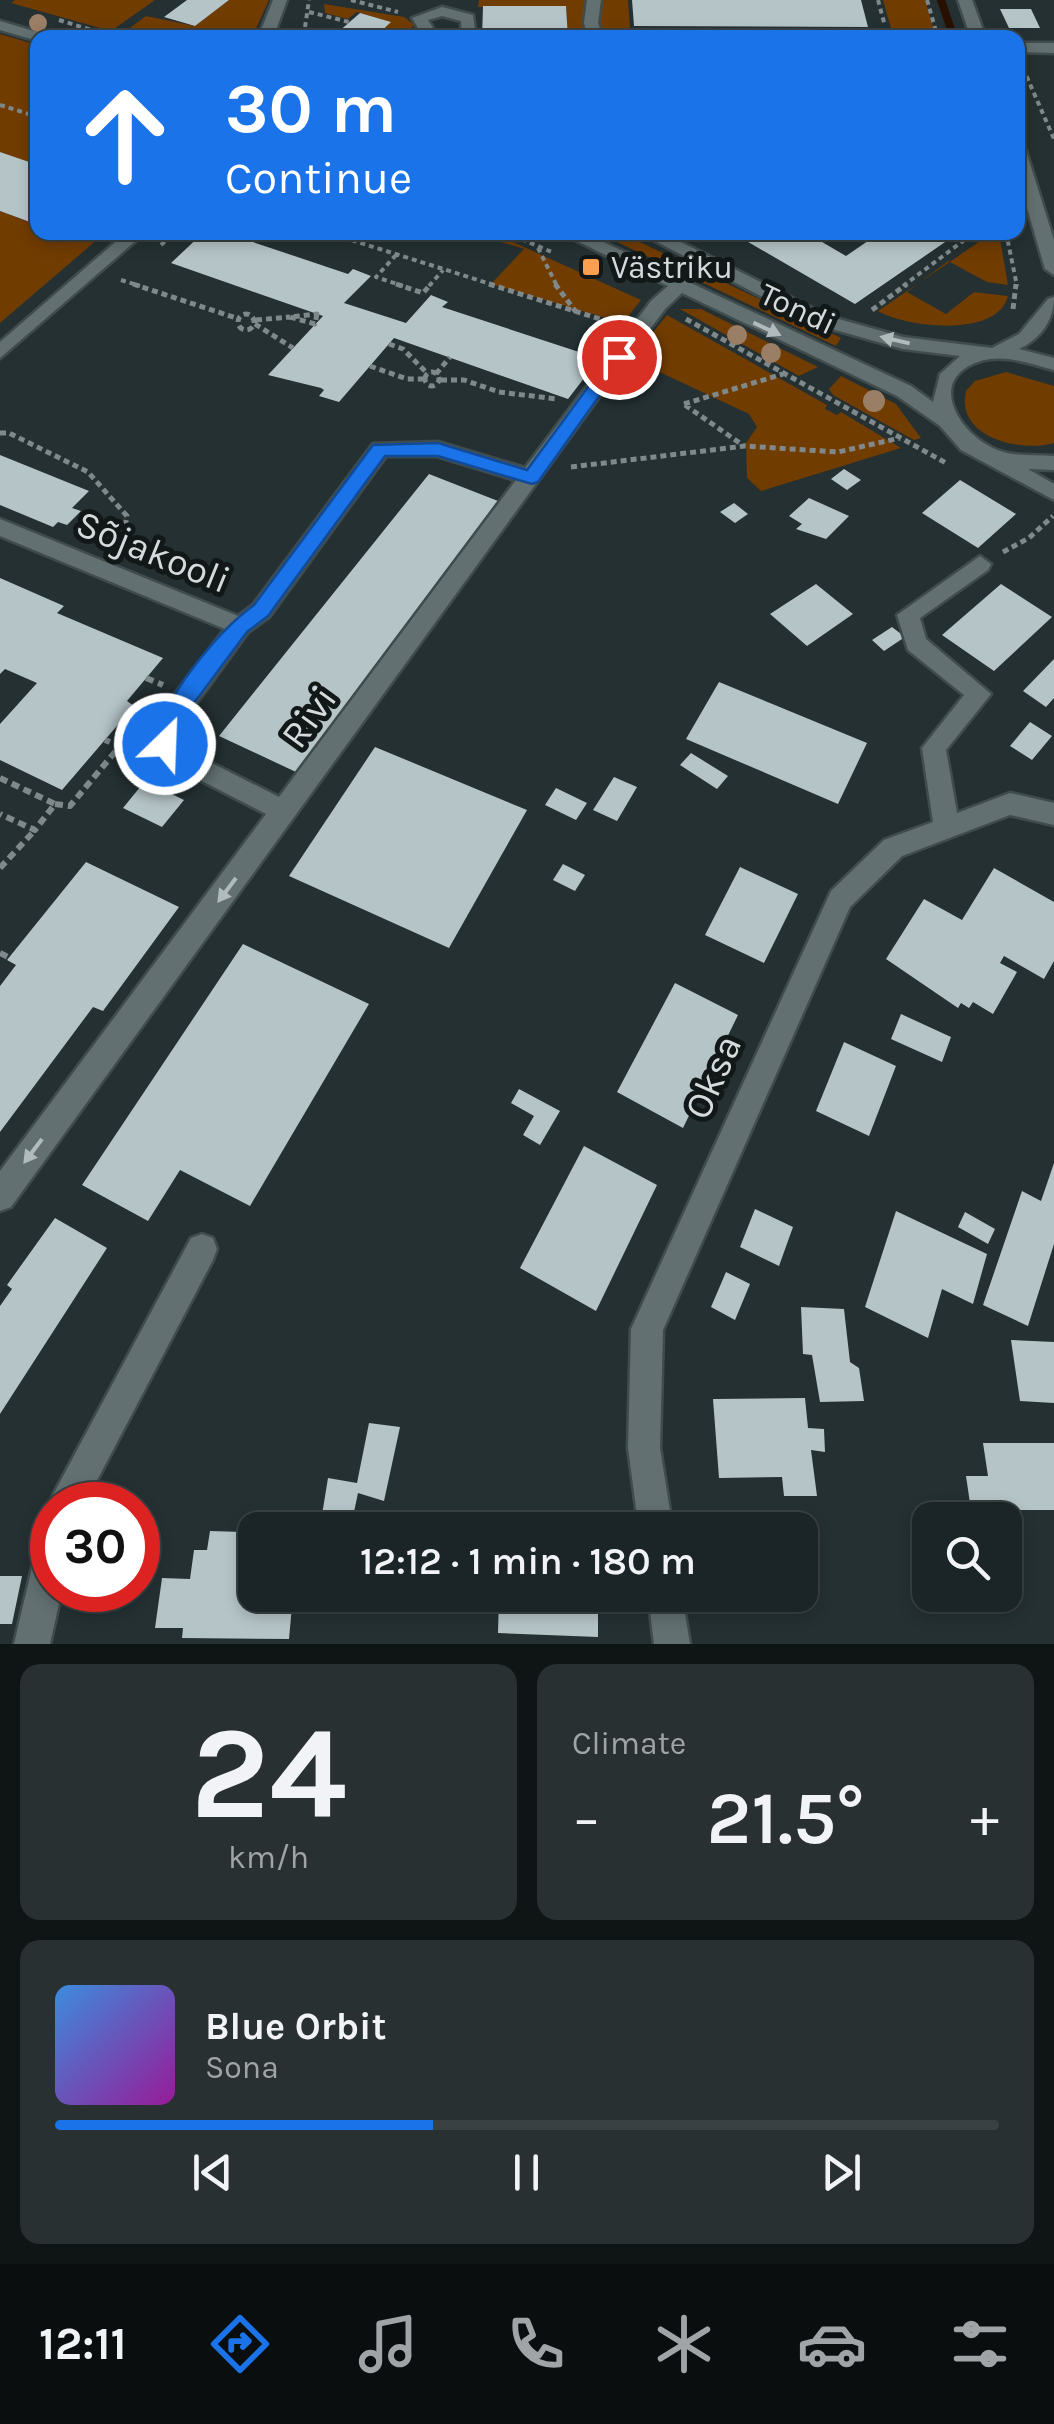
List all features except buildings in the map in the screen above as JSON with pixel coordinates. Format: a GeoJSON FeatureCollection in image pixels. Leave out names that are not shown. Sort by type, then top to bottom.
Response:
{"type":"FeatureCollection","features":[{"type":"Feature","properties":{"kind":"street"},"geometry":{"type":"LineString","coordinates":[[268,30],[280,0]]}},
{"type":"Feature","properties":{"kind":"street"},"geometry":{"type":"LineString","coordinates":[[593,30],[594,0]]}},
{"type":"Feature","properties":{"kind":"street"},"geometry":{"type":"LineString","coordinates":[[965,0],[976,30]]}},
{"type":"Feature","properties":{"kind":"street"},"geometry":{"type":"LineString","coordinates":[[427,30],[419,18],[442,11],[464,15],[470,21],[469,30]]}},
{"type":"Feature","properties":{"kind":"street"},"geometry":{"type":"LineString","coordinates":[[0,25],[30,34]]}},
{"type":"Feature","properties":{"kind":"street"},"geometry":{"type":"LineString","coordinates":[[1025,48],[1054,48]]}},
{"type":"Feature","properties":{"kind":"street"},"geometry":{"type":"LineString","coordinates":[[1025,174],[1054,269]]}},
{"type":"Feature","properties":{"kind":"street"},"geometry":{"type":"LineString","coordinates":[[0,352],[129,240]]}},
{"type":"Feature","properties":{"kind":"street","name":"Tondi"},"geometry":{"type":"LineString","coordinates":[[584,240],[904,391],[980,450]]}},
{"type":"Feature","properties":{"kind":"street","name":"Tondi"},"geometry":{"type":"LineString","coordinates":[[662,240],[821,320],[902,342],[1030,356],[1054,364]]}},
{"type":"Feature","properties":{"kind":"street","name":"Rivi"},"geometry":{"type":"LineString","coordinates":[[0,1196],[581,408],[639,331],[680,285]]}},
{"type":"Feature","properties":{"kind":"street"},"geometry":{"type":"LineString","coordinates":[[946,420],[938,397],[944,378],[970,359],[992,354],[1026,338],[1054,303]]}},
{"type":"Feature","properties":{"kind":"street"},"geometry":{"type":"LineString","coordinates":[[240,626],[261,611],[380,449],[438,449],[532,478]]}},
{"type":"Feature","properties":{"kind":"street"},"geometry":{"type":"LineString","coordinates":[[980,450],[1012,461],[1054,463]]}},
{"type":"Feature","properties":{"kind":"street"},"geometry":{"type":"LineString","coordinates":[[980,450],[1054,493]]}},
{"type":"Feature","properties":{"kind":"street","name":"Sõjakooli"},"geometry":{"type":"LineString","coordinates":[[0,527],[240,626],[169,720],[165,744],[170,754],[285,812]]}},
{"type":"Feature","properties":{"kind":"street"},"geometry":{"type":"LineString","coordinates":[[947,828],[934,748],[978,694],[916,644],[908,615],[980,564]]}},
{"type":"Feature","properties":{"kind":"street","name":"Oksa"},"geometry":{"type":"LineString","coordinates":[[653,1512],[644,1448],[647,1330],[840,899],[893,848],[1010,804],[1054,814]]}},
{"type":"Feature","properties":{"kind":"street"},"geometry":{"type":"LineString","coordinates":[[78,1482],[202,1249]]}},
{"type":"Feature","properties":{"kind":"street"},"geometry":{"type":"LineString","coordinates":[[32,1644],[39,1612]]}},
{"type":"Feature","properties":{"kind":"street"},"geometry":{"type":"LineString","coordinates":[[667,1612],[672,1644]]}},
{"type":"Feature","properties":{"kind":"path"},"geometry":{"type":"LineString","coordinates":[[351,0],[419,18]]}},
{"type":"Feature","properties":{"kind":"path"},"geometry":{"type":"LineString","coordinates":[[878,0],[885,26]]}},
{"type":"Feature","properties":{"kind":"path"},"geometry":{"type":"LineString","coordinates":[[927,0],[936,30]]}},
{"type":"Feature","properties":{"kind":"path"},"geometry":{"type":"LineString","coordinates":[[308,12],[350,22]]}},
{"type":"Feature","properties":{"kind":"path"},"geometry":{"type":"LineString","coordinates":[[1025,73],[1054,139]]}},
{"type":"Feature","properties":{"kind":"path"},"geometry":{"type":"LineString","coordinates":[[0,105],[30,114]]}},
{"type":"Feature","properties":{"kind":"path"},"geometry":{"type":"LineString","coordinates":[[350,240],[639,331]]}},
{"type":"Feature","properties":{"kind":"path"},"geometry":{"type":"LineString","coordinates":[[869,316],[965,240]]}},
{"type":"Feature","properties":{"kind":"path"},"geometry":{"type":"LineString","coordinates":[[1008,240],[1018,292],[1012,313]]}},
{"type":"Feature","properties":{"kind":"path"},"geometry":{"type":"LineString","coordinates":[[537,246],[548,274],[576,312]]}},
{"type":"Feature","properties":{"kind":"path"},"geometry":{"type":"LineString","coordinates":[[396,255],[376,277],[424,293],[443,270]]}},
{"type":"Feature","properties":{"kind":"path"},"geometry":{"type":"LineString","coordinates":[[120,280],[239,319],[247,316],[293,348]]}},
{"type":"Feature","properties":{"kind":"path"},"geometry":{"type":"LineString","coordinates":[[671,311],[958,470]]}},
{"type":"Feature","properties":{"kind":"path"},"geometry":{"type":"LineString","coordinates":[[239,319],[241,327],[288,316],[317,314],[319,319],[314,324],[288,316]]}},
{"type":"Feature","properties":{"kind":"path"},"geometry":{"type":"LineString","coordinates":[[389,344],[403,349],[433,385],[450,358]]}},
{"type":"Feature","properties":{"kind":"path"},"geometry":{"type":"LineString","coordinates":[[370,366],[406,379],[464,380],[499,392],[543,395],[581,408]]}},
{"type":"Feature","properties":{"kind":"path"},"geometry":{"type":"LineString","coordinates":[[745,446],[684,404],[785,374]]}},
{"type":"Feature","properties":{"kind":"path"},"geometry":{"type":"LineString","coordinates":[[0,434],[9,434],[88,472],[126,516],[120,552]]}},
{"type":"Feature","properties":{"kind":"path"},"geometry":{"type":"LineString","coordinates":[[532,478],[592,462],[745,446],[838,452],[900,438]]}},
{"type":"Feature","properties":{"kind":"path"},"geometry":{"type":"LineString","coordinates":[[980,564],[1029,538],[1054,515]]}},
{"type":"Feature","properties":{"kind":"path"},"geometry":{"type":"LineString","coordinates":[[0,778],[55,804],[70,806],[120,746],[105,740]]}},
{"type":"Feature","properties":{"kind":"path"},"geometry":{"type":"LineString","coordinates":[[0,868],[55,804]]}},
{"type":"Feature","properties":{"kind":"path"},"geometry":{"type":"LineString","coordinates":[[0,814],[35,830]]}},
{"type":"Feature","properties":{"kind":"path"},"geometry":{"type":"LineString","coordinates":[[0,952],[10,958]]}},
{"type":"Feature","properties":{"kind":"shaded area"},"geometry":{"type":"Polygon","coordinates":[[[15,0],[155,0],[112,30],[11,3],[15,0]]]}},
{"type":"Feature","properties":{"kind":"shaded area"},"geometry":{"type":"Polygon","coordinates":[[[229,0],[269,0],[255,30],[127,30],[146,16],[195,26],[229,0]]]}},
{"type":"Feature","properties":{"kind":"shaded area"},"geometry":{"type":"Polygon","coordinates":[[[479,0],[590,0],[588,30],[568,30],[566,6],[478,7],[479,0]]]}},
{"type":"Feature","properties":{"kind":"shaded area"},"geometry":{"type":"Polygon","coordinates":[[[597,0],[628,0],[630,29],[891,28],[883,0],[925,0],[934,30],[600,30],[596,24],[597,0]]]}},
{"type":"Feature","properties":{"kind":"shaded area"},"geometry":{"type":"Polygon","coordinates":[[[324,4],[404,17],[415,25],[409,30],[381,30],[390,22],[357,12],[348,19],[325,13],[324,4]]]}},
{"type":"Feature","properties":{"kind":"shaded area"},"geometry":{"type":"Polygon","coordinates":[[[0,34],[30,43],[30,163],[0,152],[0,34]]]}},
{"type":"Feature","properties":{"kind":"shaded area"},"geometry":{"type":"Polygon","coordinates":[[[0,211],[30,222],[30,240],[97,240],[0,323],[0,211]]]}},
{"type":"Feature","properties":{"kind":"shaded area"},"geometry":{"type":"Polygon","coordinates":[[[495,240],[509,240],[641,300],[623,323],[491,284],[524,249],[495,240]]]}},
{"type":"Feature","properties":{"kind":"shaded area"},"geometry":{"type":"Polygon","coordinates":[[[613,240],[636,240],[841,338],[836,346],[613,240]]]}},
{"type":"Feature","properties":{"kind":"shaded area"},"geometry":{"type":"Polygon","coordinates":[[[982,240],[1000,240],[1008,285],[987,282],[950,262],[982,240]]]}},
{"type":"Feature","properties":{"kind":"shaded area"},"geometry":{"type":"Polygon","coordinates":[[[919,283],[907,292],[946,314],[974,292],[1008,296],[1001,309],[970,324],[929,325],[878,311],[919,283]]]}},
{"type":"Feature","properties":{"kind":"shaded area"},"geometry":{"type":"Polygon","coordinates":[[[680,309],[701,309],[818,367],[799,376],[680,309]]]}},
{"type":"Feature","properties":{"kind":"shaded area"},"geometry":{"type":"Polygon","coordinates":[[[667,315],[827,405],[825,409],[837,415],[841,412],[901,448],[761,491],[747,478],[746,443],[757,427],[749,414],[636,361],[634,355],[667,315]]]}},
{"type":"Feature","properties":{"kind":"shaded area"},"geometry":{"type":"Polygon","coordinates":[[[1006,372],[1054,386],[1054,443],[1008,443],[993,438],[970,420],[965,407],[966,391],[975,381],[1006,372]]]}},
{"type":"Feature","properties":{"kind":"shaded area"},"geometry":{"type":"Polygon","coordinates":[[[841,376],[896,404],[921,438],[914,440],[833,395],[829,389],[841,376]]]}},
{"type":"Feature","properties":{"kind":"waterway"},"geometry":{"type":"LineString","coordinates":[[941,0],[951,30]]}},
{"type":"Feature","properties":{"kind":"place","name":"Västriku"},"geometry":{"type":"Point","coordinates":[591,267]}},
{"type":"Feature","properties":{"kind":"route"},"geometry":{"type":"LineString","coordinates":[[165,744],[164,731],[169,720],[240,626],[261,611],[380,449],[438,449],[532,478],[619,357]]}}]}
